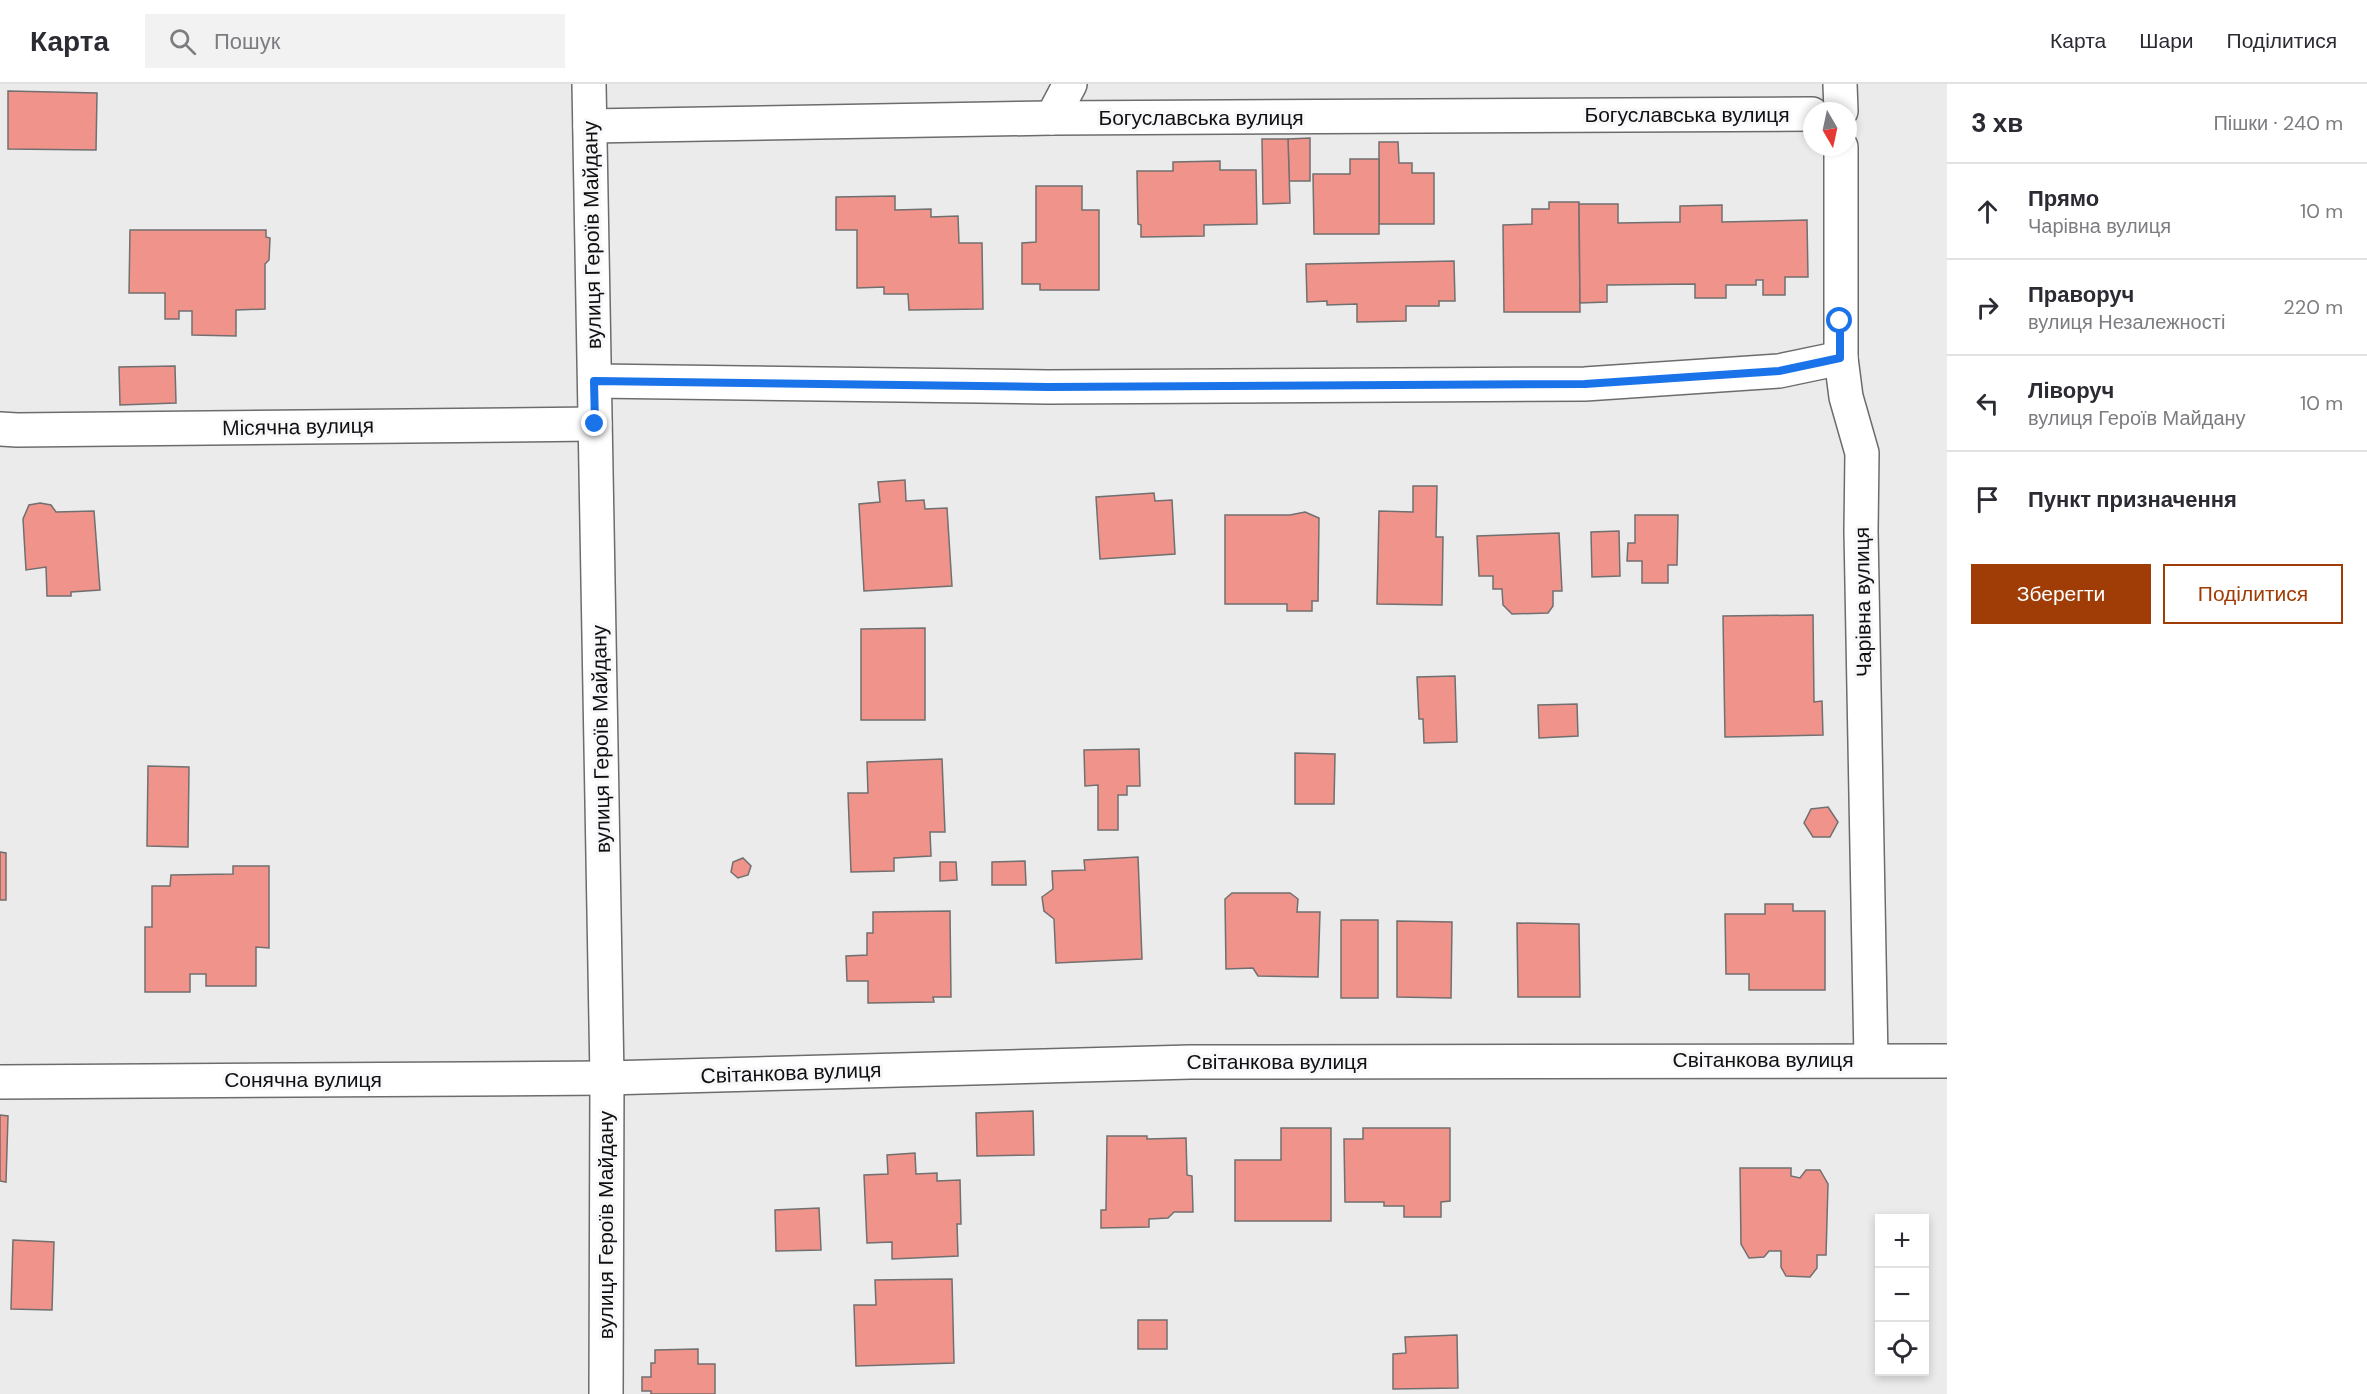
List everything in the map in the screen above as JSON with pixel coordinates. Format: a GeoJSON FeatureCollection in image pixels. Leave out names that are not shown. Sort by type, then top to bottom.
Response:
{"type":"FeatureCollection","features":[{"type":"Feature","properties":{"kind":"street","name":"вулиця Героїв Майдану"},"geometry":{"type":"LineString","coordinates":[[589,84],[606,1078],[606,1394]]}},
{"type":"Feature","properties":{"kind":"street"},"geometry":{"type":"LineString","coordinates":[[1053,118],[1070,84]]}},
{"type":"Feature","properties":{"kind":"street"},"geometry":{"type":"LineString","coordinates":[[1840,84],[1841,102]]}},
{"type":"Feature","properties":{"kind":"street","name":"Богуславська вулиця"},"geometry":{"type":"LineString","coordinates":[[590,126],[1053,118],[1803,114]]}},
{"type":"Feature","properties":{"kind":"street","name":"Чарівна вулиця"},"geometry":{"type":"LineString","coordinates":[[1840,156],[1840,358],[1846,397],[1862,453],[1861,555],[1871,1059]]}},
{"type":"Feature","properties":{"kind":"street"},"geometry":{"type":"LineString","coordinates":[[594,381],[1048,387],[1585,384],[1779,371],[1840,358]]}},
{"type":"Feature","properties":{"kind":"street","name":"Місячна вулиця"},"geometry":{"type":"LineString","coordinates":[[0,429],[595,424]]}},
{"type":"Feature","properties":{"kind":"street","name":"Світанкова вулиця"},"geometry":{"type":"LineString","coordinates":[[606,1078],[1190,1062],[1871,1059],[1947,1061]]}},
{"type":"Feature","properties":{"kind":"street","name":"Сонячна вулиця"},"geometry":{"type":"LineString","coordinates":[[0,1082],[606,1078]]}},
{"type":"Feature","properties":{"kind":"building"},"geometry":{"type":"Polygon","coordinates":[[[8,91],[97,93],[96,150],[8,149],[8,91]]]}},
{"type":"Feature","properties":{"kind":"building"},"geometry":{"type":"Polygon","coordinates":[[[1310,138],[1310,181],[1289,181],[1288,139],[1310,138]]]}},
{"type":"Feature","properties":{"kind":"building"},"geometry":{"type":"Polygon","coordinates":[[[1262,139],[1288,139],[1290,203],[1263,204],[1262,139]]]}},
{"type":"Feature","properties":{"kind":"building"},"geometry":{"type":"Polygon","coordinates":[[[1379,142],[1398,142],[1399,163],[1412,163],[1412,173],[1434,173],[1434,224],[1379,224],[1379,142]]]}},
{"type":"Feature","properties":{"kind":"building"},"geometry":{"type":"Polygon","coordinates":[[[1350,159],[1379,159],[1379,234],[1314,234],[1313,174],[1350,174],[1350,159]]]}},
{"type":"Feature","properties":{"kind":"building"},"geometry":{"type":"Polygon","coordinates":[[[1220,161],[1220,170],[1256,170],[1257,224],[1204,225],[1204,236],[1141,237],[1141,225],[1138,224],[1137,171],[1173,171],[1173,162],[1220,161]]]}},
{"type":"Feature","properties":{"kind":"building"},"geometry":{"type":"Polygon","coordinates":[[[1036,186],[1082,186],[1082,210],[1099,210],[1099,290],[1040,290],[1040,284],[1022,284],[1022,243],[1036,242],[1036,186]]]}},
{"type":"Feature","properties":{"kind":"building"},"geometry":{"type":"Polygon","coordinates":[[[895,196],[895,210],[931,209],[931,217],[958,216],[959,243],[982,243],[983,309],[909,310],[908,294],[884,294],[884,287],[857,288],[857,230],[836,230],[836,197],[895,196]]]}},
{"type":"Feature","properties":{"kind":"building"},"geometry":{"type":"Polygon","coordinates":[[[1549,202],[1579,202],[1580,312],[1504,312],[1503,225],[1532,224],[1532,209],[1549,209],[1549,202]]]}},
{"type":"Feature","properties":{"kind":"building"},"geometry":{"type":"Polygon","coordinates":[[[1579,204],[1618,204],[1618,223],[1680,222],[1680,206],[1722,205],[1722,222],[1807,220],[1808,277],[1785,277],[1785,295],[1763,295],[1763,280],[1756,280],[1756,285],[1726,285],[1726,298],[1695,298],[1695,284],[1607,285],[1607,302],[1580,303],[1579,204]]]}},
{"type":"Feature","properties":{"kind":"building"},"geometry":{"type":"Polygon","coordinates":[[[130,230],[266,230],[266,237],[270,238],[269,260],[265,264],[265,309],[236,310],[236,336],[192,335],[192,311],[179,311],[179,319],[165,319],[165,293],[129,293],[130,230]]]}},
{"type":"Feature","properties":{"kind":"building"},"geometry":{"type":"Polygon","coordinates":[[[1454,261],[1455,301],[1439,301],[1439,306],[1406,306],[1406,321],[1357,322],[1357,304],[1327,305],[1327,301],[1307,302],[1306,264],[1454,261]]]}},
{"type":"Feature","properties":{"kind":"building"},"geometry":{"type":"Polygon","coordinates":[[[175,366],[176,403],[120,405],[119,367],[175,366]]]}},
{"type":"Feature","properties":{"kind":"building"},"geometry":{"type":"Polygon","coordinates":[[[905,480],[906,501],[924,500],[925,509],[947,508],[952,586],[864,591],[859,504],[880,502],[878,482],[905,480]]]}},
{"type":"Feature","properties":{"kind":"building"},"geometry":{"type":"Polygon","coordinates":[[[1413,486],[1437,486],[1436,537],[1443,537],[1442,605],[1377,604],[1379,511],[1413,512],[1413,486]]]}},
{"type":"Feature","properties":{"kind":"building"},"geometry":{"type":"Polygon","coordinates":[[[1154,493],[1155,501],[1172,500],[1175,554],[1100,559],[1096,497],[1154,493]]]}},
{"type":"Feature","properties":{"kind":"building"},"geometry":{"type":"Polygon","coordinates":[[[40,503],[51,505],[56,512],[94,511],[100,590],[71,592],[71,596],[47,596],[46,567],[26,570],[23,519],[29,505],[40,503]]]}},
{"type":"Feature","properties":{"kind":"building"},"geometry":{"type":"Polygon","coordinates":[[[1305,512],[1319,518],[1318,601],[1312,601],[1312,611],[1287,611],[1287,604],[1225,604],[1225,515],[1290,515],[1305,512]]]}},
{"type":"Feature","properties":{"kind":"building"},"geometry":{"type":"Polygon","coordinates":[[[1635,515],[1678,515],[1677,565],[1668,565],[1668,583],[1642,583],[1642,561],[1627,561],[1628,543],[1635,543],[1635,515]]]}},
{"type":"Feature","properties":{"kind":"building"},"geometry":{"type":"Polygon","coordinates":[[[1619,531],[1620,576],[1592,577],[1591,532],[1619,531]]]}},
{"type":"Feature","properties":{"kind":"building"},"geometry":{"type":"Polygon","coordinates":[[[1559,533],[1562,591],[1553,591],[1553,606],[1548,613],[1512,614],[1503,605],[1502,589],[1493,589],[1493,576],[1479,576],[1477,536],[1559,533]]]}},
{"type":"Feature","properties":{"kind":"building"},"geometry":{"type":"Polygon","coordinates":[[[1813,615],[1814,702],[1822,701],[1823,735],[1725,737],[1723,616],[1813,615]]]}},
{"type":"Feature","properties":{"kind":"building"},"geometry":{"type":"Polygon","coordinates":[[[925,628],[925,720],[861,720],[861,629],[925,628]]]}},
{"type":"Feature","properties":{"kind":"building"},"geometry":{"type":"Polygon","coordinates":[[[1455,676],[1457,742],[1424,743],[1423,719],[1419,719],[1417,677],[1455,676]]]}},
{"type":"Feature","properties":{"kind":"building"},"geometry":{"type":"Polygon","coordinates":[[[1577,704],[1578,736],[1539,738],[1538,705],[1577,704]]]}},
{"type":"Feature","properties":{"kind":"building"},"geometry":{"type":"Polygon","coordinates":[[[1139,749],[1140,786],[1127,786],[1127,795],[1118,795],[1118,830],[1098,830],[1098,785],[1085,786],[1084,750],[1139,749]]]}},
{"type":"Feature","properties":{"kind":"building"},"geometry":{"type":"Polygon","coordinates":[[[1295,753],[1335,754],[1334,804],[1295,804],[1295,753]]]}},
{"type":"Feature","properties":{"kind":"building"},"geometry":{"type":"Polygon","coordinates":[[[942,759],[945,832],[930,832],[931,856],[894,858],[894,871],[851,872],[848,793],[868,793],[867,762],[942,759]]]}},
{"type":"Feature","properties":{"kind":"building"},"geometry":{"type":"Polygon","coordinates":[[[148,766],[189,767],[188,847],[147,846],[148,766]]]}},
{"type":"Feature","properties":{"kind":"building"},"geometry":{"type":"Polygon","coordinates":[[[1828,807],[1838,822],[1830,837],[1813,837],[1804,823],[1811,809],[1828,807]]]}},
{"type":"Feature","properties":{"kind":"building"},"geometry":{"type":"Polygon","coordinates":[[[0,852],[6,853],[6,900],[0,900],[0,852]]]}},
{"type":"Feature","properties":{"kind":"building"},"geometry":{"type":"Polygon","coordinates":[[[1138,857],[1142,959],[1056,963],[1054,919],[1044,911],[1042,897],[1053,889],[1052,871],[1085,870],[1084,860],[1138,857]]]}},
{"type":"Feature","properties":{"kind":"building"},"geometry":{"type":"Polygon","coordinates":[[[743,858],[751,866],[748,875],[738,878],[731,872],[733,862],[743,858]]]}},
{"type":"Feature","properties":{"kind":"building"},"geometry":{"type":"Polygon","coordinates":[[[1025,861],[1026,885],[992,885],[992,862],[1025,861]]]}},
{"type":"Feature","properties":{"kind":"building"},"geometry":{"type":"Polygon","coordinates":[[[940,862],[956,862],[957,880],[940,881],[940,862]]]}},
{"type":"Feature","properties":{"kind":"building"},"geometry":{"type":"Polygon","coordinates":[[[233,866],[269,866],[269,948],[256,947],[256,986],[206,986],[206,974],[190,974],[190,992],[145,992],[145,927],[152,927],[152,886],[170,886],[171,875],[233,874],[233,866]]]}},
{"type":"Feature","properties":{"kind":"building"},"geometry":{"type":"Polygon","coordinates":[[[1232,893],[1290,893],[1298,899],[1297,912],[1320,912],[1318,977],[1258,976],[1253,968],[1226,969],[1225,899],[1232,893]]]}},
{"type":"Feature","properties":{"kind":"building"},"geometry":{"type":"Polygon","coordinates":[[[1765,904],[1793,904],[1793,911],[1825,911],[1825,990],[1749,990],[1749,974],[1726,974],[1725,914],[1765,914],[1765,904]]]}},
{"type":"Feature","properties":{"kind":"building"},"geometry":{"type":"Polygon","coordinates":[[[950,911],[951,997],[933,997],[934,1002],[868,1003],[868,981],[847,981],[846,956],[867,955],[867,933],[873,933],[873,912],[950,911]]]}},
{"type":"Feature","properties":{"kind":"building"},"geometry":{"type":"Polygon","coordinates":[[[1341,920],[1378,920],[1378,998],[1341,998],[1341,920]]]}},
{"type":"Feature","properties":{"kind":"building"},"geometry":{"type":"Polygon","coordinates":[[[1397,921],[1452,922],[1451,998],[1397,997],[1397,921]]]}},
{"type":"Feature","properties":{"kind":"building"},"geometry":{"type":"Polygon","coordinates":[[[1517,923],[1579,924],[1580,997],[1518,997],[1517,923]]]}},
{"type":"Feature","properties":{"kind":"building"},"geometry":{"type":"Polygon","coordinates":[[[1033,1111],[1034,1155],[977,1156],[976,1113],[1033,1111]]]}},
{"type":"Feature","properties":{"kind":"building"},"geometry":{"type":"Polygon","coordinates":[[[0,1115],[8,1116],[6,1182],[0,1181],[0,1115]]]}},
{"type":"Feature","properties":{"kind":"building"},"geometry":{"type":"Polygon","coordinates":[[[1281,1128],[1331,1128],[1331,1221],[1235,1221],[1235,1160],[1281,1160],[1281,1128]]]}},
{"type":"Feature","properties":{"kind":"building"},"geometry":{"type":"Polygon","coordinates":[[[1363,1128],[1450,1128],[1450,1201],[1441,1202],[1441,1217],[1404,1217],[1404,1206],[1384,1206],[1384,1202],[1345,1202],[1344,1139],[1363,1139],[1363,1128]]]}},
{"type":"Feature","properties":{"kind":"building"},"geometry":{"type":"Polygon","coordinates":[[[1107,1136],[1147,1136],[1147,1139],[1186,1138],[1187,1175],[1192,1176],[1193,1212],[1174,1212],[1168,1218],[1149,1219],[1149,1227],[1101,1228],[1101,1210],[1106,1210],[1107,1136]]]}},
{"type":"Feature","properties":{"kind":"building"},"geometry":{"type":"Polygon","coordinates":[[[915,1153],[916,1174],[937,1173],[937,1181],[960,1180],[961,1224],[957,1224],[958,1256],[892,1259],[892,1242],[867,1243],[864,1175],[888,1174],[887,1155],[915,1153]]]}},
{"type":"Feature","properties":{"kind":"building"},"geometry":{"type":"Polygon","coordinates":[[[1740,1168],[1791,1168],[1791,1176],[1800,1178],[1806,1170],[1820,1170],[1828,1184],[1826,1255],[1817,1255],[1817,1268],[1810,1277],[1786,1276],[1781,1267],[1781,1251],[1769,1251],[1764,1257],[1749,1258],[1741,1244],[1740,1168]]]}},
{"type":"Feature","properties":{"kind":"building"},"geometry":{"type":"Polygon","coordinates":[[[819,1208],[821,1250],[776,1251],[775,1210],[819,1208]]]}},
{"type":"Feature","properties":{"kind":"building"},"geometry":{"type":"Polygon","coordinates":[[[13,1240],[54,1242],[52,1310],[11,1309],[13,1240]]]}},
{"type":"Feature","properties":{"kind":"building"},"geometry":{"type":"Polygon","coordinates":[[[952,1279],[954,1363],[856,1366],[854,1305],[876,1305],[875,1280],[952,1279]]]}},
{"type":"Feature","properties":{"kind":"building"},"geometry":{"type":"Polygon","coordinates":[[[1138,1320],[1167,1320],[1167,1349],[1138,1349],[1138,1320]]]}},
{"type":"Feature","properties":{"kind":"building"},"geometry":{"type":"Polygon","coordinates":[[[1457,1335],[1458,1388],[1393,1389],[1393,1354],[1406,1353],[1405,1337],[1457,1335]]]}},
{"type":"Feature","properties":{"kind":"building"},"geometry":{"type":"Polygon","coordinates":[[[698,1349],[698,1364],[715,1364],[715,1394],[651,1394],[651,1391],[642,1391],[642,1377],[651,1377],[651,1363],[655,1363],[655,1350],[698,1349]]]}},
{"type":"Feature","properties":{"kind":"route"},"geometry":{"type":"LineString","coordinates":[[595,424],[594,381],[1048,387],[1585,384],[1779,371],[1840,358],[1840,321]]}}]}
